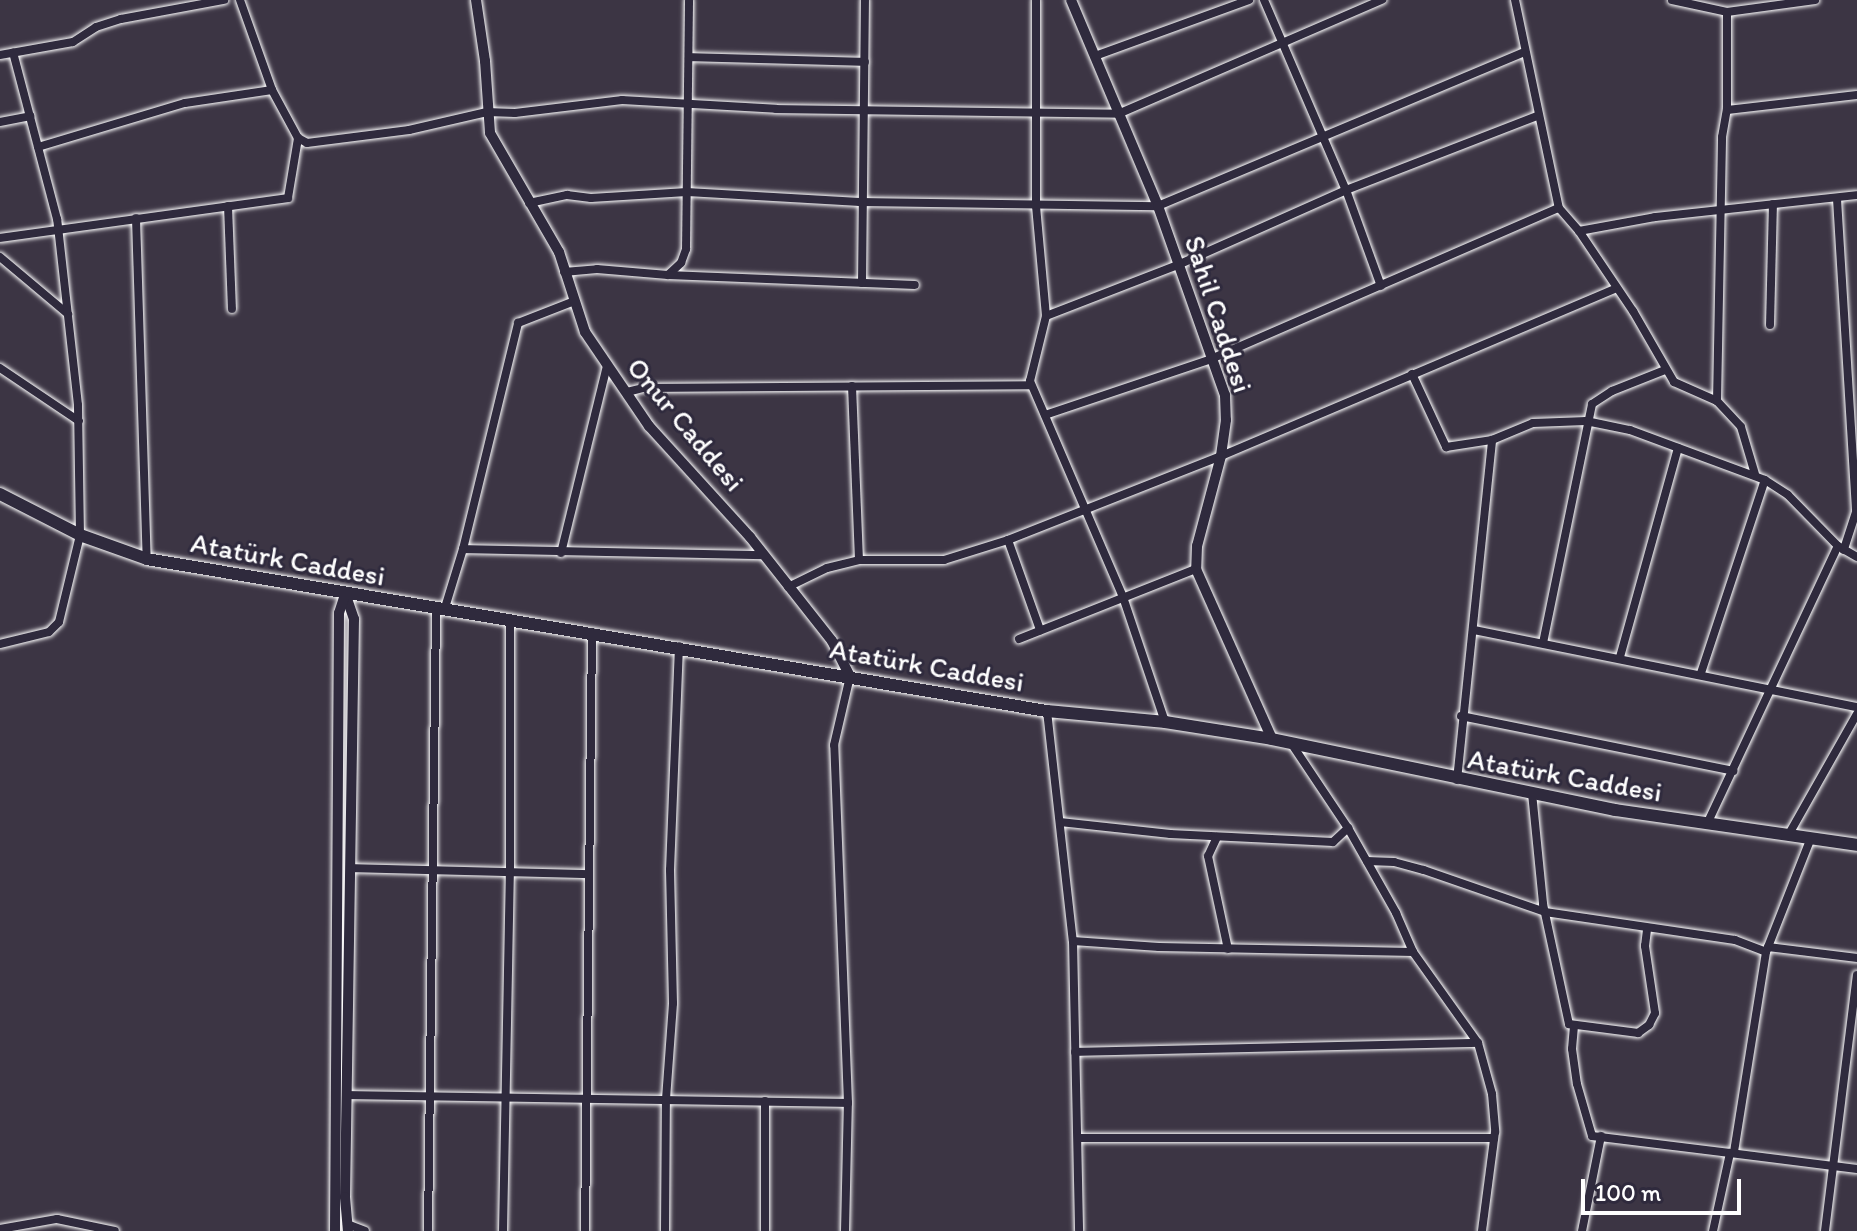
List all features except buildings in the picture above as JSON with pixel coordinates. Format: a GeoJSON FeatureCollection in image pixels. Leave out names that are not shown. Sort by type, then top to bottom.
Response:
{"type":"FeatureCollection","features":[{"type":"Feature","properties":{"kind":"main road","name":"Atatürk Caddesi"},"geometry":{"type":"LineString","coordinates":[[0,494],[80,535],[147,559],[440,610],[592,631],[1047,711],[1165,722],[1291,742],[1457,780],[1707,824],[1857,845]]}},
{"type":"Feature","properties":{"kind":"street"},"geometry":{"type":"LineString","coordinates":[[0,55],[73,42],[96,27],[121,19],[224,0]]}},
{"type":"Feature","properties":{"kind":"street"},"geometry":{"type":"LineString","coordinates":[[240,0],[272,90],[298,138],[307,143],[409,130],[487,112],[515,113],[622,100],[688,105],[1118,114],[1382,0]]}},
{"type":"Feature","properties":{"kind":"street","name":"Onur Caddesi"},"geometry":{"type":"LineString","coordinates":[[476,0],[485,61],[490,133],[554,242],[572,302],[585,332],[649,426],[721,504],[832,641],[850,676]]}},
{"type":"Feature","properties":{"kind":"street"},"geometry":{"type":"LineString","coordinates":[[668,275],[681,263],[686,249],[689,0]]}},
{"type":"Feature","properties":{"kind":"street"},"geometry":{"type":"LineString","coordinates":[[862,283],[860,202],[866,109],[865,0]]}},
{"type":"Feature","properties":{"kind":"street"},"geometry":{"type":"LineString","coordinates":[[1036,0],[1036,206],[1046,316],[1031,385],[1123,597],[1165,722]]}},
{"type":"Feature","properties":{"kind":"street","name":"Sahil Caddesi"},"geometry":{"type":"LineString","coordinates":[[1073,0],[1158,206],[1225,395],[1226,420],[1221,456],[1197,546],[1196,569]]}},
{"type":"Feature","properties":{"kind":"street"},"geometry":{"type":"LineString","coordinates":[[1095,56],[1249,0]]}},
{"type":"Feature","properties":{"kind":"street"},"geometry":{"type":"LineString","coordinates":[[1264,0],[1346,190],[1381,286]]}},
{"type":"Feature","properties":{"kind":"street"},"geometry":{"type":"LineString","coordinates":[[1515,0],[1537,116],[1559,208],[1579,231],[1633,311],[1674,382],[1717,401],[1741,427],[1755,474]]}},
{"type":"Feature","properties":{"kind":"street"},"geometry":{"type":"LineString","coordinates":[[1672,0],[1727,12],[1815,0]]}},
{"type":"Feature","properties":{"kind":"street"},"geometry":{"type":"LineString","coordinates":[[1717,401],[1722,137],[1727,110],[1727,12]]}},
{"type":"Feature","properties":{"kind":"street"},"geometry":{"type":"LineString","coordinates":[[529,203],[567,195],[591,198],[687,192],[860,202],[1158,206],[1525,52]]}},
{"type":"Feature","properties":{"kind":"street"},"geometry":{"type":"LineString","coordinates":[[0,644],[49,632],[59,622],[80,535],[79,421],[58,228],[13,53]]}},
{"type":"Feature","properties":{"kind":"street"},"geometry":{"type":"LineString","coordinates":[[689,57],[865,62]]}},
{"type":"Feature","properties":{"kind":"street"},"geometry":{"type":"LineString","coordinates":[[38,147],[185,103],[272,90]]}},
{"type":"Feature","properties":{"kind":"street"},"geometry":{"type":"LineString","coordinates":[[1727,110],[1857,95]]}},
{"type":"Feature","properties":{"kind":"street"},"geometry":{"type":"LineString","coordinates":[[0,122],[30,116]]}},
{"type":"Feature","properties":{"kind":"street"},"geometry":{"type":"LineString","coordinates":[[1046,316],[1180,264],[1346,190],[1537,116]]}},
{"type":"Feature","properties":{"kind":"street"},"geometry":{"type":"LineString","coordinates":[[0,238],[288,198],[298,138]]}},
{"type":"Feature","properties":{"kind":"street"},"geometry":{"type":"LineString","coordinates":[[1579,231],[1722,210],[1857,195]]}},
{"type":"Feature","properties":{"kind":"street"},"geometry":{"type":"LineString","coordinates":[[1707,824],[1856,512],[1853,389],[1837,199]]}},
{"type":"Feature","properties":{"kind":"street"},"geometry":{"type":"LineString","coordinates":[[1770,325],[1773,204]]}},
{"type":"Feature","properties":{"kind":"street"},"geometry":{"type":"LineString","coordinates":[[228,206],[232,309]]}},
{"type":"Feature","properties":{"kind":"street"},"geometry":{"type":"LineString","coordinates":[[1045,415],[1211,359],[1559,208]]}},
{"type":"Feature","properties":{"kind":"street"},"geometry":{"type":"LineString","coordinates":[[136,218],[147,559]]}},
{"type":"Feature","properties":{"kind":"street"},"geometry":{"type":"LineString","coordinates":[[0,257],[68,314]]}},
{"type":"Feature","properties":{"kind":"street"},"geometry":{"type":"LineString","coordinates":[[564,272],[597,269],[668,275],[915,285]]}},
{"type":"Feature","properties":{"kind":"street"},"geometry":{"type":"LineString","coordinates":[[788,587],[827,568],[859,560],[944,560],[1008,540],[1221,456],[1616,288]]}},
{"type":"Feature","properties":{"kind":"street"},"geometry":{"type":"LineString","coordinates":[[428,1231],[431,871],[440,610],[463,549],[518,323],[572,302]]}},
{"type":"Feature","properties":{"kind":"street"},"geometry":{"type":"LineString","coordinates":[[561,553],[607,366]]}},
{"type":"Feature","properties":{"kind":"street"},"geometry":{"type":"LineString","coordinates":[[0,368],[79,421]]}},
{"type":"Feature","properties":{"kind":"street"},"geometry":{"type":"LineString","coordinates":[[1543,643],[1586,421],[1592,404],[1612,391],[1665,370]]}},
{"type":"Feature","properties":{"kind":"street"},"geometry":{"type":"LineString","coordinates":[[1412,374],[1446,447],[1492,440],[1533,423],[1586,421],[1630,430],[1755,474],[1788,495],[1841,548],[1857,557]]}},
{"type":"Feature","properties":{"kind":"street"},"geometry":{"type":"LineString","coordinates":[[627,392],[643,388],[1031,385]]}},
{"type":"Feature","properties":{"kind":"street"},"geometry":{"type":"LineString","coordinates":[[852,386],[859,560]]}},
{"type":"Feature","properties":{"kind":"street"},"geometry":{"type":"LineString","coordinates":[[1457,780],[1461,716],[1474,630],[1492,440]]}},
{"type":"Feature","properties":{"kind":"street"},"geometry":{"type":"LineString","coordinates":[[1620,657],[1678,448]]}},
{"type":"Feature","properties":{"kind":"street"},"geometry":{"type":"LineString","coordinates":[[1701,673],[1765,480]]}},
{"type":"Feature","properties":{"kind":"street"},"geometry":{"type":"LineString","coordinates":[[1008,540],[1040,630]]}},
{"type":"Feature","properties":{"kind":"street"},"geometry":{"type":"LineString","coordinates":[[463,549],[761,555]]}},
{"type":"Feature","properties":{"kind":"street"},"geometry":{"type":"LineString","coordinates":[[1019,639],[1196,569],[1272,739]]}},
{"type":"Feature","properties":{"kind":"street"},"geometry":{"type":"LineString","coordinates":[[345,593],[354,619],[348,1228],[365,1231]]}},
{"type":"Feature","properties":{"kind":"street"},"geometry":{"type":"LineString","coordinates":[[335,1231],[339,613],[345,593]]}},
{"type":"Feature","properties":{"kind":"street"},"geometry":{"type":"LineString","coordinates":[[503,1231],[503,1099],[510,872],[510,621]]}},
{"type":"Feature","properties":{"kind":"street"},"geometry":{"type":"LineString","coordinates":[[1474,630],[1701,673],[1857,707]]}},
{"type":"Feature","properties":{"kind":"street"},"geometry":{"type":"LineString","coordinates":[[585,1231],[592,631]]}},
{"type":"Feature","properties":{"kind":"street"},"geometry":{"type":"LineString","coordinates":[[665,1231],[666,1099],[673,1003],[670,870],[679,646]]}},
{"type":"Feature","properties":{"kind":"street"},"geometry":{"type":"LineString","coordinates":[[845,1231],[848,1103],[834,745],[850,676]]}},
{"type":"Feature","properties":{"kind":"street"},"geometry":{"type":"LineString","coordinates":[[1047,711],[1073,941],[1079,1231]]}},
{"type":"Feature","properties":{"kind":"street"},"geometry":{"type":"LineString","coordinates":[[1789,834],[1857,714]]}},
{"type":"Feature","properties":{"kind":"street"},"geometry":{"type":"LineString","coordinates":[[1461,716],[1733,771]]}},
{"type":"Feature","properties":{"kind":"street"},"geometry":{"type":"LineString","coordinates":[[1291,742],[1348,828],[1413,952],[1478,1043],[1492,1094],[1494,1138],[1482,1231]]}},
{"type":"Feature","properties":{"kind":"street"},"geometry":{"type":"LineString","coordinates":[[1532,793],[1545,912],[1567,1021],[1574,1026],[1638,1033],[1652,1021],[1655,1013],[1645,946],[1647,929]]}},
{"type":"Feature","properties":{"kind":"street"},"geometry":{"type":"LineString","coordinates":[[1060,822],[1217,837],[1333,842],[1348,828]]}},
{"type":"Feature","properties":{"kind":"street"},"geometry":{"type":"LineString","coordinates":[[1217,837],[1208,856],[1228,949]]}},
{"type":"Feature","properties":{"kind":"street"},"geometry":{"type":"LineString","coordinates":[[1713,1231],[1732,1152],[1767,950],[1811,838]]}},
{"type":"Feature","properties":{"kind":"street"},"geometry":{"type":"LineString","coordinates":[[1367,861],[1394,862],[1424,870],[1545,912],[1735,940],[1767,950],[1857,958]]}},
{"type":"Feature","properties":{"kind":"street"},"geometry":{"type":"LineString","coordinates":[[351,868],[588,874]]}},
{"type":"Feature","properties":{"kind":"street"},"geometry":{"type":"LineString","coordinates":[[1073,941],[1228,949],[1413,952]]}},
{"type":"Feature","properties":{"kind":"street"},"geometry":{"type":"LineString","coordinates":[[1825,1231],[1836,1167],[1857,975]]}},
{"type":"Feature","properties":{"kind":"street"},"geometry":{"type":"LineString","coordinates":[[1574,1026],[1572,1049],[1577,1084],[1592,1136],[1857,1169]]}},
{"type":"Feature","properties":{"kind":"street"},"geometry":{"type":"LineString","coordinates":[[1075,1052],[1478,1043]]}},
{"type":"Feature","properties":{"kind":"street"},"geometry":{"type":"LineString","coordinates":[[348,1095],[848,1103]]}},
{"type":"Feature","properties":{"kind":"street"},"geometry":{"type":"LineString","coordinates":[[765,1101],[765,1231]]}},
{"type":"Feature","properties":{"kind":"street"},"geometry":{"type":"LineString","coordinates":[[1582,1231],[1601,1136]]}},
{"type":"Feature","properties":{"kind":"street"},"geometry":{"type":"LineString","coordinates":[[1079,1138],[1494,1138]]}},
{"type":"Feature","properties":{"kind":"street"},"geometry":{"type":"LineString","coordinates":[[0,1229],[57,1219],[115,1231]]}}]}
